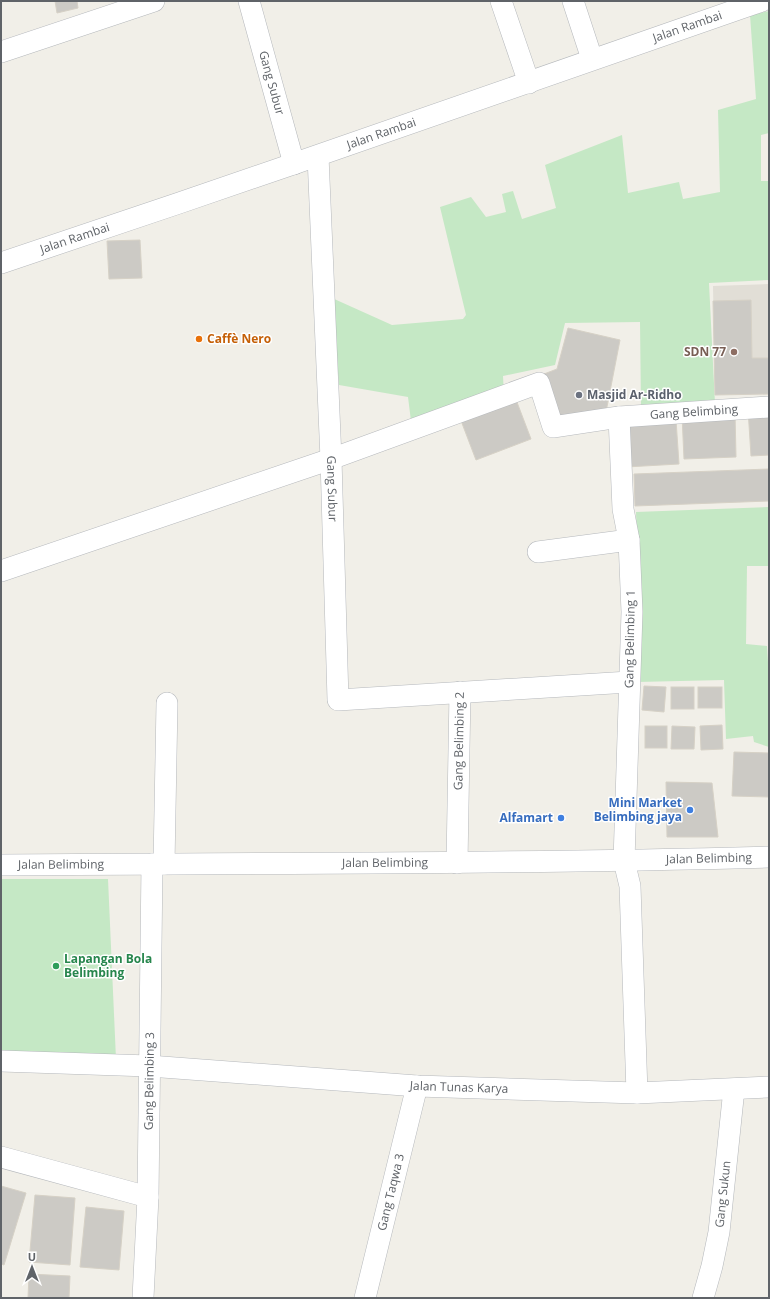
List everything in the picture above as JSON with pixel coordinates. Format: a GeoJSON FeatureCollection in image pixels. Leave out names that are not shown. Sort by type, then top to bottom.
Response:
{"type":"FeatureCollection","features":[{"type":"Feature","properties":{"kind":"street"},"geometry":{"type":"LineString","coordinates":[[1,52],[154,1]]}},
{"type":"Feature","properties":{"kind":"street","name":"Gang Subur"},"geometry":{"type":"LineString","coordinates":[[249,1],[294,164]]}},
{"type":"Feature","properties":{"kind":"street"},"geometry":{"type":"LineString","coordinates":[[501,1],[529,82]]}},
{"type":"Feature","properties":{"kind":"street"},"geometry":{"type":"LineString","coordinates":[[573,1],[592,59]]}},
{"type":"Feature","properties":{"kind":"street","name":"Jalan Rambai"},"geometry":{"type":"LineString","coordinates":[[1,263],[318,156],[592,59],[762,1]]}},
{"type":"Feature","properties":{"kind":"street","name":"Gang Subur"},"geometry":{"type":"LineString","coordinates":[[318,156],[331,458],[338,700],[460,692]]}},
{"type":"Feature","properties":{"kind":"street","name":"Gang Belimbing"},"geometry":{"type":"LineString","coordinates":[[331,458],[539,383],[553,427],[619,417],[769,407]]}},
{"type":"Feature","properties":{"kind":"street","name":"Gang Belimbing 1"},"geometry":{"type":"LineString","coordinates":[[619,417],[623,509],[629,540],[632,612],[624,861],[630,886],[637,1093]]}},
{"type":"Feature","properties":{"kind":"street"},"geometry":{"type":"LineString","coordinates":[[1,571],[331,458]]}},
{"type":"Feature","properties":{"kind":"street"},"geometry":{"type":"LineString","coordinates":[[538,552],[629,540]]}},
{"type":"Feature","properties":{"kind":"street","name":"Gang Belimbing 2"},"geometry":{"type":"LineString","coordinates":[[457,863],[460,692],[629,682]]}},
{"type":"Feature","properties":{"kind":"street","name":"Gang Belimbing 3"},"geometry":{"type":"LineString","coordinates":[[143,1298],[148,1197],[149,1066],[167,703]]}},
{"type":"Feature","properties":{"kind":"street","name":"Jalan Belimbing"},"geometry":{"type":"LineString","coordinates":[[1,865],[457,863],[624,861],[769,857]]}},
{"type":"Feature","properties":{"kind":"street","name":"Jalan Tunas Karya"},"geometry":{"type":"LineString","coordinates":[[1,1061],[149,1066],[417,1086],[637,1093],[769,1087]]}},
{"type":"Feature","properties":{"kind":"street","name":"Gang Taqwa 3"},"geometry":{"type":"LineString","coordinates":[[365,1298],[417,1086]]}},
{"type":"Feature","properties":{"kind":"street","name":"Gang Sukun"},"geometry":{"type":"LineString","coordinates":[[703,1298],[712,1266],[719,1232],[734,1089]]}},
{"type":"Feature","properties":{"kind":"street"},"geometry":{"type":"LineString","coordinates":[[1,1157],[148,1197]]}},
{"type":"Feature","properties":{"kind":"shaded area"},"geometry":{"type":"Polygon","coordinates":[[[769,284],[769,394],[715,395],[713,286],[769,284]]]}},
{"type":"Feature","properties":{"kind":"green space"},"geometry":{"type":"Polygon","coordinates":[[[769,11],[769,133],[761,135],[761,181],[769,181],[769,280],[709,283],[715,404],[641,408],[640,322],[565,323],[555,365],[503,376],[504,396],[412,429],[408,397],[339,385],[332,298],[392,325],[463,319],[466,315],[440,207],[471,197],[486,217],[506,212],[502,194],[513,191],[522,219],[556,208],[545,165],[622,135],[628,193],[679,182],[683,199],[720,192],[718,110],[756,99],[750,15],[769,11]]]}},
{"type":"Feature","properties":{"kind":"green space"},"geometry":{"type":"Polygon","coordinates":[[[769,507],[769,566],[747,566],[746,644],[767,646],[769,679],[769,747],[754,742],[753,736],[726,739],[724,680],[637,682],[638,574],[636,512],[769,507]]]}},
{"type":"Feature","properties":{"kind":"green space","name":"Lapangan Bola Belimbing"},"geometry":{"type":"Polygon","coordinates":[[[1,879],[108,879],[116,1059],[1,1053],[1,879]]]}},
{"type":"Feature","properties":{"kind":"building"},"geometry":{"type":"Polygon","coordinates":[[[55,1],[77,1],[78,8],[57,13],[55,1]]]}},
{"type":"Feature","properties":{"kind":"building"},"geometry":{"type":"Polygon","coordinates":[[[140,240],[142,278],[109,279],[107,241],[140,240]]]}},
{"type":"Feature","properties":{"kind":"building"},"geometry":{"type":"Polygon","coordinates":[[[751,300],[752,358],[769,358],[769,394],[715,395],[713,301],[751,300]]]}},
{"type":"Feature","properties":{"kind":"building","name":"Masjid Ar-Ridho"},"geometry":{"type":"Polygon","coordinates":[[[568,328],[620,340],[605,417],[555,419],[544,374],[557,369],[568,328]]]}},
{"type":"Feature","properties":{"kind":"building"},"geometry":{"type":"Polygon","coordinates":[[[515,397],[531,439],[476,460],[460,418],[515,397]]]}},
{"type":"Feature","properties":{"kind":"building"},"geometry":{"type":"Polygon","coordinates":[[[769,408],[769,455],[751,456],[748,409],[769,408]]]}},
{"type":"Feature","properties":{"kind":"building"},"geometry":{"type":"Polygon","coordinates":[[[735,413],[736,457],[684,459],[682,415],[735,413]]]}},
{"type":"Feature","properties":{"kind":"building"},"geometry":{"type":"Polygon","coordinates":[[[676,420],[679,464],[626,467],[623,423],[676,420]]]}},
{"type":"Feature","properties":{"kind":"building"},"geometry":{"type":"Polygon","coordinates":[[[769,469],[769,501],[635,506],[634,474],[769,469]]]}},
{"type":"Feature","properties":{"kind":"building"},"geometry":{"type":"Polygon","coordinates":[[[644,686],[666,687],[664,712],[642,710],[644,686]]]}},
{"type":"Feature","properties":{"kind":"building"},"geometry":{"type":"Polygon","coordinates":[[[671,687],[694,687],[694,709],[671,709],[671,687]]]}},
{"type":"Feature","properties":{"kind":"building"},"geometry":{"type":"Polygon","coordinates":[[[698,687],[722,687],[722,708],[698,708],[698,687]]]}},
{"type":"Feature","properties":{"kind":"building"},"geometry":{"type":"Polygon","coordinates":[[[722,725],[723,749],[701,750],[700,726],[722,725]]]}},
{"type":"Feature","properties":{"kind":"building"},"geometry":{"type":"Polygon","coordinates":[[[645,726],[667,726],[667,748],[645,748],[645,726]]]}},
{"type":"Feature","properties":{"kind":"building"},"geometry":{"type":"Polygon","coordinates":[[[672,726],[695,727],[694,749],[671,749],[672,726]]]}},
{"type":"Feature","properties":{"kind":"building"},"geometry":{"type":"Polygon","coordinates":[[[734,752],[769,753],[769,797],[732,796],[734,752]]]}},
{"type":"Feature","properties":{"kind":"building","name":"Mini Market Belimbing jaya"},"geometry":{"type":"Polygon","coordinates":[[[666,782],[712,783],[718,837],[667,837],[666,782]]]}},
{"type":"Feature","properties":{"kind":"building"},"geometry":{"type":"Polygon","coordinates":[[[1,1186],[26,1193],[4,1265],[1,1264],[1,1186]]]}},
{"type":"Feature","properties":{"kind":"building"},"geometry":{"type":"Polygon","coordinates":[[[35,1195],[75,1198],[70,1265],[29,1262],[35,1195]]]}},
{"type":"Feature","properties":{"kind":"building"},"geometry":{"type":"Polygon","coordinates":[[[86,1207],[124,1211],[119,1270],[80,1267],[86,1207]]]}},
{"type":"Feature","properties":{"kind":"building"},"geometry":{"type":"Polygon","coordinates":[[[29,1274],[70,1276],[69,1298],[28,1298],[29,1274]]]}},
{"type":"Feature","properties":{"kind":"place","name":"Caffè Nero"},"geometry":{"type":"Point","coordinates":[199,339]}},
{"type":"Feature","properties":{"kind":"place","name":"SDN 77"},"geometry":{"type":"Point","coordinates":[734,352]}},
{"type":"Feature","properties":{"kind":"place","name":"Masjid Ar-Ridho"},"geometry":{"type":"Point","coordinates":[579,395]}},
{"type":"Feature","properties":{"kind":"place","name":"Mini Market Belimbing jaya"},"geometry":{"type":"Point","coordinates":[690,810]}},
{"type":"Feature","properties":{"kind":"place","name":"Alfamart"},"geometry":{"type":"Point","coordinates":[561,818]}},
{"type":"Feature","properties":{"kind":"place","name":"Lapangan Bola Belimbing"},"geometry":{"type":"Point","coordinates":[56,966]}}]}
